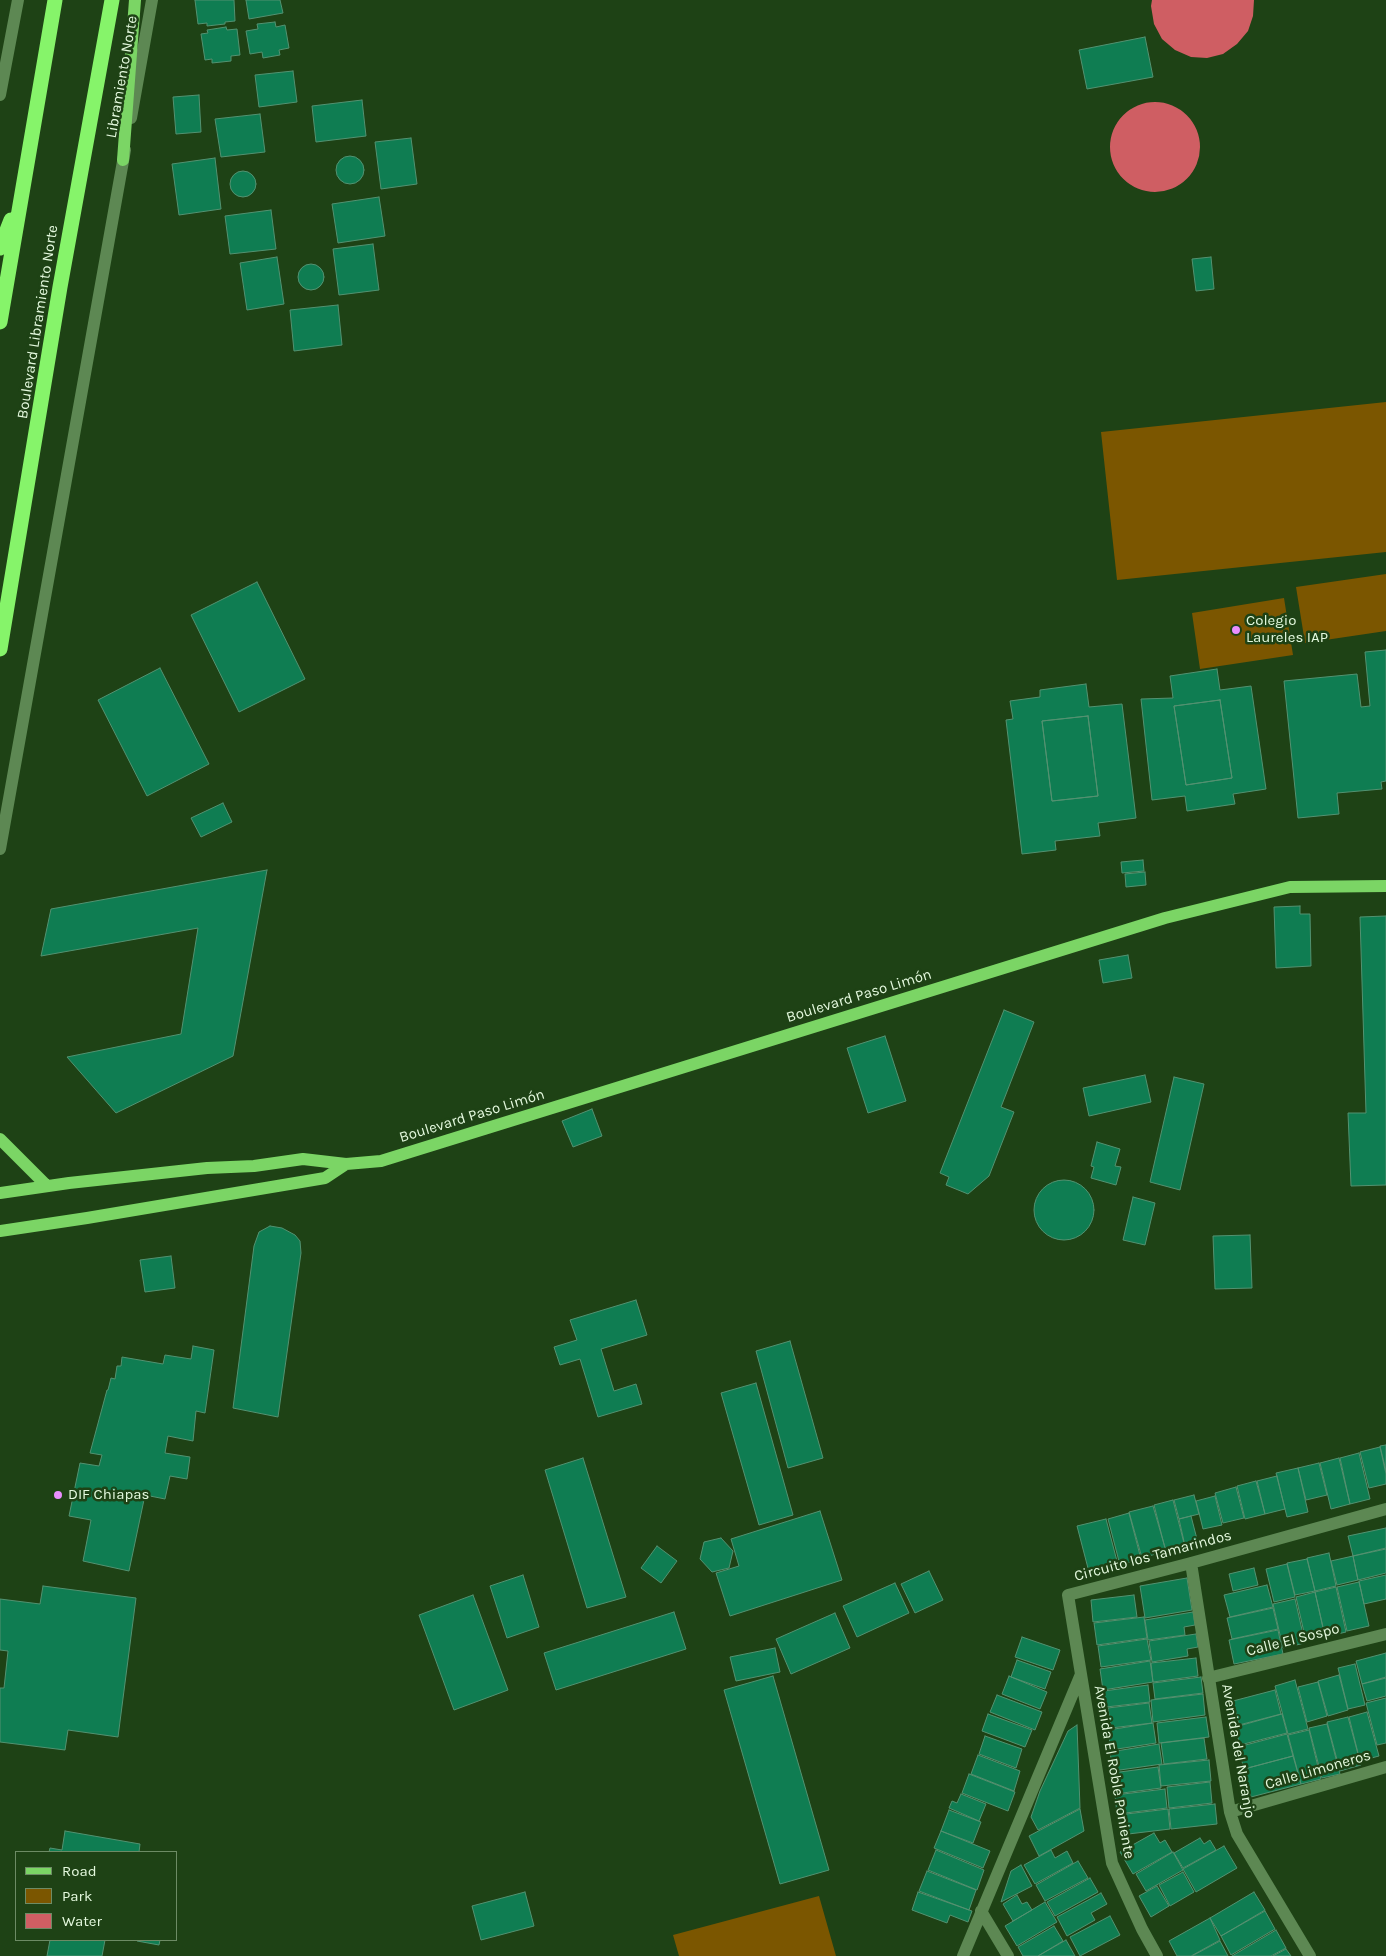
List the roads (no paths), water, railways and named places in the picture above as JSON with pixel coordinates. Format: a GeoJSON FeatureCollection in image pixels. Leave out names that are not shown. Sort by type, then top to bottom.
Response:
{"type":"FeatureCollection","features":[{"type":"Feature","properties":{"kind":"highway"},"geometry":{"type":"LineString","coordinates":[[0,322],[55,0]]}},
{"type":"Feature","properties":{"kind":"highway","name":"Boulevard Libramiento Norte"},"geometry":{"type":"LineString","coordinates":[[0,650],[62,277],[112,0]]}},
{"type":"Feature","properties":{"kind":"highway"},"geometry":{"type":"LineString","coordinates":[[0,248],[22,189]]}},
{"type":"Feature","properties":{"kind":"main road"},"geometry":{"type":"LineString","coordinates":[[123,160],[136,0]]}},
{"type":"Feature","properties":{"kind":"main road","name":"Boulevard Paso Limón"},"geometry":{"type":"LineString","coordinates":[[0,1193],[46,1186],[207,1168],[254,1166],[303,1159],[346,1164],[381,1161],[1166,918],[1290,887],[1386,886]]}},
{"type":"Feature","properties":{"kind":"main road"},"geometry":{"type":"LineString","coordinates":[[0,1139],[46,1186]]}},
{"type":"Feature","properties":{"kind":"main road","name":"Boulevard Paso Limón"},"geometry":{"type":"LineString","coordinates":[[0,1231],[325,1178],[346,1164]]}},
{"type":"Feature","properties":{"kind":"street"},"geometry":{"type":"LineString","coordinates":[[0,95],[18,0]]}},
{"type":"Feature","properties":{"kind":"street","name":"Libramiento Norte"},"geometry":{"type":"LineString","coordinates":[[0,849],[152,0]]}},
{"type":"Feature","properties":{"kind":"street","name":"Circuito los Tamarindos"},"geometry":{"type":"LineString","coordinates":[[1081,1674],[1068,1595],[1386,1509]]}},
{"type":"Feature","properties":{"kind":"street","name":"Avenida del Naranjo"},"geometry":{"type":"LineString","coordinates":[[1191,1563],[1230,1812],[1237,1834],[1310,1956]]}},
{"type":"Feature","properties":{"kind":"street","name":"Calle El Sospo"},"geometry":{"type":"LineString","coordinates":[[1208,1678],[1386,1634]]}},
{"type":"Feature","properties":{"kind":"street"},"geometry":{"type":"LineString","coordinates":[[963,1956],[1081,1674]]}},
{"type":"Feature","properties":{"kind":"street","name":"Avenida El Roble Poniente"},"geometry":{"type":"LineString","coordinates":[[1081,1674],[1112,1863],[1142,1929],[1158,1956]]}},
{"type":"Feature","properties":{"kind":"street","name":"Calle Limoneros"},"geometry":{"type":"LineString","coordinates":[[1230,1812],[1386,1766]]}},
{"type":"Feature","properties":{"kind":"street"},"geometry":{"type":"LineString","coordinates":[[981,1911],[1008,1956]]}},
{"type":"Feature","properties":{"kind":"water"},"geometry":{"type":"Polygon","coordinates":[[[1152,0],[1254,0],[1253,16],[1248,31],[1237,44],[1223,54],[1207,58],[1191,57],[1175,50],[1162,39],[1154,24],[1152,0]]]}},
{"type":"Feature","properties":{"kind":"water"},"geometry":{"type":"Polygon","coordinates":[[[1155,102],[1172,106],[1187,115],[1196,130],[1200,147],[1196,164],[1187,179],[1172,188],[1155,192],[1138,188],[1123,179],[1114,164],[1110,147],[1114,130],[1123,115],[1138,106],[1155,102]]]}},
{"type":"Feature","properties":{"kind":"place","name":"Colegio Laureles IAP"},"geometry":{"type":"Point","coordinates":[1236,630]}},
{"type":"Feature","properties":{"kind":"place","name":"DIF Chiapas"},"geometry":{"type":"Point","coordinates":[58,1495]}}]}
